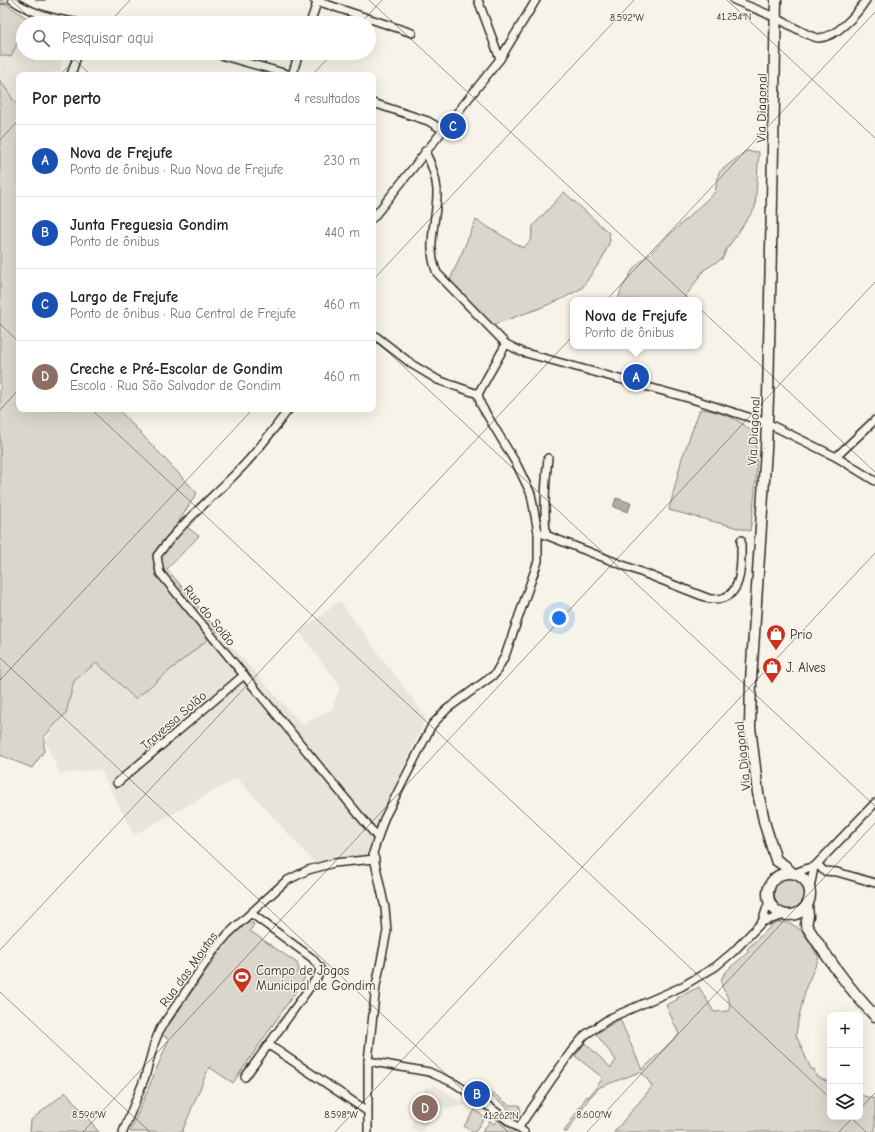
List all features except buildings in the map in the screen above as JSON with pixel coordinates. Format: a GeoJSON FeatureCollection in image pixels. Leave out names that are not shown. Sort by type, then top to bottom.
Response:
{"type":"FeatureCollection","features":[{"type":"Feature","properties":{"kind":"main road","name":"Via Diagonal"},"geometry":{"type":"LineString","coordinates":[[769,901],[767,894],[768,887],[772,880],[776,860],[765,825],[758,793],[750,728],[751,673],[767,423],[776,0]]}},
{"type":"Feature","properties":{"kind":"main road"},"geometry":{"type":"LineString","coordinates":[[776,860],[793,873],[804,878],[810,888],[806,925]]}},
{"type":"Feature","properties":{"kind":"main road"},"geometry":{"type":"LineString","coordinates":[[772,880],[784,873],[793,873]]}},
{"type":"Feature","properties":{"kind":"main road"},"geometry":{"type":"LineString","coordinates":[[769,901],[772,908],[778,912],[806,925],[842,978],[875,1016]]}},
{"type":"Feature","properties":{"kind":"main road"},"geometry":{"type":"LineString","coordinates":[[787,915],[799,913],[807,905]]}},
{"type":"Feature","properties":{"kind":"street"},"geometry":{"type":"LineString","coordinates":[[12,0],[24,7],[46,16]]}},
{"type":"Feature","properties":{"kind":"street"},"geometry":{"type":"LineString","coordinates":[[312,16],[316,0],[363,16]]}},
{"type":"Feature","properties":{"kind":"street"},"geometry":{"type":"LineString","coordinates":[[478,0],[500,59]]}},
{"type":"Feature","properties":{"kind":"street"},"geometry":{"type":"LineString","coordinates":[[376,214],[500,59],[536,0]]}},
{"type":"Feature","properties":{"kind":"street"},"geometry":{"type":"LineString","coordinates":[[734,0],[775,17],[818,38],[831,34],[845,25],[860,10],[865,0]]}},
{"type":"Feature","properties":{"kind":"street"},"geometry":{"type":"LineString","coordinates":[[376,21],[412,33]]}},
{"type":"Feature","properties":{"kind":"street"},"geometry":{"type":"LineString","coordinates":[[72,72],[76,60]]}},
{"type":"Feature","properties":{"kind":"street"},"geometry":{"type":"LineString","coordinates":[[238,60],[280,72]]}},
{"type":"Feature","properties":{"kind":"street"},"geometry":{"type":"LineString","coordinates":[[292,72],[296,60]]}},
{"type":"Feature","properties":{"kind":"street"},"geometry":{"type":"LineString","coordinates":[[376,104],[428,121],[443,130]]}},
{"type":"Feature","properties":{"kind":"street"},"geometry":{"type":"LineString","coordinates":[[425,151],[433,170],[437,190],[432,263],[437,273],[506,344],[522,352],[695,400],[767,423],[836,457],[875,481]]}},
{"type":"Feature","properties":{"kind":"street"},"geometry":{"type":"LineString","coordinates":[[376,336],[413,365],[438,380],[478,394]]}},
{"type":"Feature","properties":{"kind":"street"},"geometry":{"type":"LineString","coordinates":[[368,1132],[368,1061],[376,986],[387,931],[385,908],[373,853],[384,819],[432,725],[447,709],[495,674],[505,656],[538,561],[538,532],[531,494],[516,465],[481,406],[478,394],[506,344]]}},
{"type":"Feature","properties":{"kind":"street","name":"Rua do Solão"},"geometry":{"type":"LineString","coordinates":[[287,412],[245,464],[168,540],[157,556],[160,573],[378,838]]}},
{"type":"Feature","properties":{"kind":"street"},"geometry":{"type":"LineString","coordinates":[[836,457],[875,420]]}},
{"type":"Feature","properties":{"kind":"street"},"geometry":{"type":"LineString","coordinates":[[546,535],[544,506],[548,458]]}},
{"type":"Feature","properties":{"kind":"street"},"geometry":{"type":"LineString","coordinates":[[538,532],[710,599],[725,598],[735,590],[740,571],[741,540]]}},
{"type":"Feature","properties":{"kind":"street","name":"Travessa Solão"},"geometry":{"type":"LineString","coordinates":[[118,783],[244,675]]}},
{"type":"Feature","properties":{"kind":"street"},"geometry":{"type":"LineString","coordinates":[[793,873],[816,865],[875,803]]}},
{"type":"Feature","properties":{"kind":"street","name":"Rua das Moutas"},"geometry":{"type":"LineString","coordinates":[[123,1132],[145,1077],[154,1044],[160,1029],[212,953],[228,934],[252,914],[286,881],[308,870],[334,863],[375,859]]}},
{"type":"Feature","properties":{"kind":"street"},"geometry":{"type":"LineString","coordinates":[[816,865],[824,871],[837,872],[875,883]]}},
{"type":"Feature","properties":{"kind":"street"},"geometry":{"type":"LineString","coordinates":[[810,888],[816,865]]}},
{"type":"Feature","properties":{"kind":"street"},"geometry":{"type":"LineString","coordinates":[[368,1061],[429,1072],[454,1083],[522,1130],[575,1046],[591,1030],[610,1018],[681,987],[708,972],[733,952],[762,922],[769,901]]}},
{"type":"Feature","properties":{"kind":"street"},"geometry":{"type":"LineString","coordinates":[[245,1077],[318,976],[320,968],[312,958],[252,914]]}},
{"type":"Feature","properties":{"kind":"street"},"geometry":{"type":"LineString","coordinates":[[762,922],[787,915]]}},
{"type":"Feature","properties":{"kind":"street"},"geometry":{"type":"LineString","coordinates":[[269,1045],[367,1111]]}},
{"type":"Feature","properties":{"kind":"shaded area"},"geometry":{"type":"Polygon","coordinates":[[[0,0],[4,0],[9,6],[24,16],[16,16],[16,46],[11,57],[0,55],[0,0]]]}},
{"type":"Feature","properties":{"kind":"shaded area"},"geometry":{"type":"Polygon","coordinates":[[[16,46],[16,60],[61,60],[60,72],[16,72],[16,104],[0,80],[0,55],[11,57],[16,46]]]}},
{"type":"Feature","properties":{"kind":"shaded area"},"geometry":{"type":"Polygon","coordinates":[[[0,80],[16,104],[16,412],[121,412],[197,493],[179,521],[199,536],[167,569],[218,631],[135,699],[111,675],[96,663],[74,681],[66,713],[44,737],[44,751],[32,768],[0,755],[0,80]]]}},
{"type":"Feature","properties":{"kind":"shaded area"},"geometry":{"type":"Polygon","coordinates":[[[746,151],[759,152],[755,208],[726,250],[723,258],[704,270],[685,297],[619,297],[621,290],[634,268],[715,192],[719,172],[746,151]]]}},
{"type":"Feature","properties":{"kind":"shaded area"},"geometry":{"type":"Polygon","coordinates":[[[564,192],[609,233],[610,241],[602,259],[582,288],[562,299],[492,325],[450,280],[476,220],[523,248],[531,240],[533,226],[564,192]]]}},
{"type":"Feature","properties":{"kind":"shaded area"},"geometry":{"type":"Polygon","coordinates":[[[700,409],[713,411],[728,416],[742,423],[752,433],[755,441],[757,466],[755,496],[750,531],[669,510],[682,458],[700,409]]]}},
{"type":"Feature","properties":{"kind":"shaded area"},"geometry":{"type":"Polygon","coordinates":[[[616,498],[631,503],[628,512],[613,507],[616,498]]]}},
{"type":"Feature","properties":{"kind":"shaded area"},"geometry":{"type":"Polygon","coordinates":[[[340,601],[426,718],[377,825],[366,856],[315,863],[237,778],[134,835],[100,769],[60,774],[45,741],[66,713],[74,681],[96,663],[111,675],[135,699],[218,631],[302,725],[332,709],[340,686],[299,632],[340,601]]]}},
{"type":"Feature","properties":{"kind":"shaded area"},"geometry":{"type":"Polygon","coordinates":[[[787,878],[793,878],[803,885],[806,894],[805,900],[799,907],[793,910],[787,910],[777,903],[774,897],[774,891],[781,881],[787,878]]]}},
{"type":"Feature","properties":{"kind":"shaded area","name":"Campo de Jogos Municipal de Gondim"},"geometry":{"type":"Polygon","coordinates":[[[247,921],[254,924],[250,931],[297,963],[299,969],[298,973],[305,978],[233,1083],[209,1067],[182,1132],[130,1132],[169,1039],[162,1035],[235,929],[247,921]]]}},
{"type":"Feature","properties":{"kind":"shaded area"},"geometry":{"type":"Polygon","coordinates":[[[779,922],[787,923],[799,929],[808,939],[819,958],[806,987],[796,1035],[811,1069],[814,1069],[816,1076],[827,1082],[827,1120],[863,1120],[863,1096],[875,1099],[875,1132],[614,1132],[652,1086],[640,1072],[600,1087],[589,1098],[567,1132],[564,1132],[587,1096],[589,1097],[603,1078],[575,1056],[585,1043],[611,1068],[616,1060],[596,1034],[620,1019],[642,1070],[679,1034],[666,1005],[699,987],[714,1012],[728,1011],[730,1007],[729,1002],[721,982],[723,975],[749,951],[747,949],[770,927],[770,925],[779,922]]]}},
{"type":"Feature","properties":{"kind":"shaded area"},"geometry":{"type":"Polygon","coordinates":[[[434,1085],[467,1105],[446,1109],[439,1104],[435,1111],[432,1108],[426,1117],[430,1120],[421,1132],[419,1132],[411,1127],[426,1086],[432,1088],[434,1085]]]}},
{"type":"Feature","properties":{"kind":"shaded area"},"geometry":{"type":"Polygon","coordinates":[[[483,1086],[509,1105],[519,1105],[521,1111],[519,1115],[515,1118],[511,1116],[507,1107],[481,1089],[483,1086]]]}},
{"type":"Feature","properties":{"kind":"shaded area"},"geometry":{"type":"Polygon","coordinates":[[[66,1092],[99,1132],[30,1132],[31,1120],[66,1092]]]}},
{"type":"Feature","properties":{"kind":"shaded area"},"geometry":{"type":"Polygon","coordinates":[[[475,1110],[485,1118],[475,1132],[472,1132],[464,1126],[475,1110]]]}},
{"type":"Feature","properties":{"kind":"shaded area"},"geometry":{"type":"Polygon","coordinates":[[[497,1119],[516,1132],[482,1132],[490,1121],[494,1124],[497,1119]]]}},
{"type":"Feature","properties":{"kind":"waterway"},"geometry":{"type":"LineString","coordinates":[[36,0],[45,0]]}},
{"type":"Feature","properties":{"kind":"waterway"},"geometry":{"type":"LineString","coordinates":[[0,4],[6,4]]}},
{"type":"Feature","properties":{"kind":"place","name":"Largo de Frejufe"},"geometry":{"type":"Point","coordinates":[453,126]}},
{"type":"Feature","properties":{"kind":"place","name":"Nova de Frejufe"},"geometry":{"type":"Point","coordinates":[636,377]}},
{"type":"Feature","properties":{"kind":"place","name":"Prio"},"geometry":{"type":"Point","coordinates":[776,651]}},
{"type":"Feature","properties":{"kind":"place","name":"J. Alves"},"geometry":{"type":"Point","coordinates":[772,684]}},
{"type":"Feature","properties":{"kind":"place","name":"Campo de Jogos Municipal de Gondim"},"geometry":{"type":"Point","coordinates":[242,994]}},
{"type":"Feature","properties":{"kind":"place","name":"Junta Freguesia Gondim"},"geometry":{"type":"Point","coordinates":[477,1094]}},
{"type":"Feature","properties":{"kind":"place","name":"Creche e Pré-Escolar de Gondim"},"geometry":{"type":"Point","coordinates":[425,1108]}}]}
